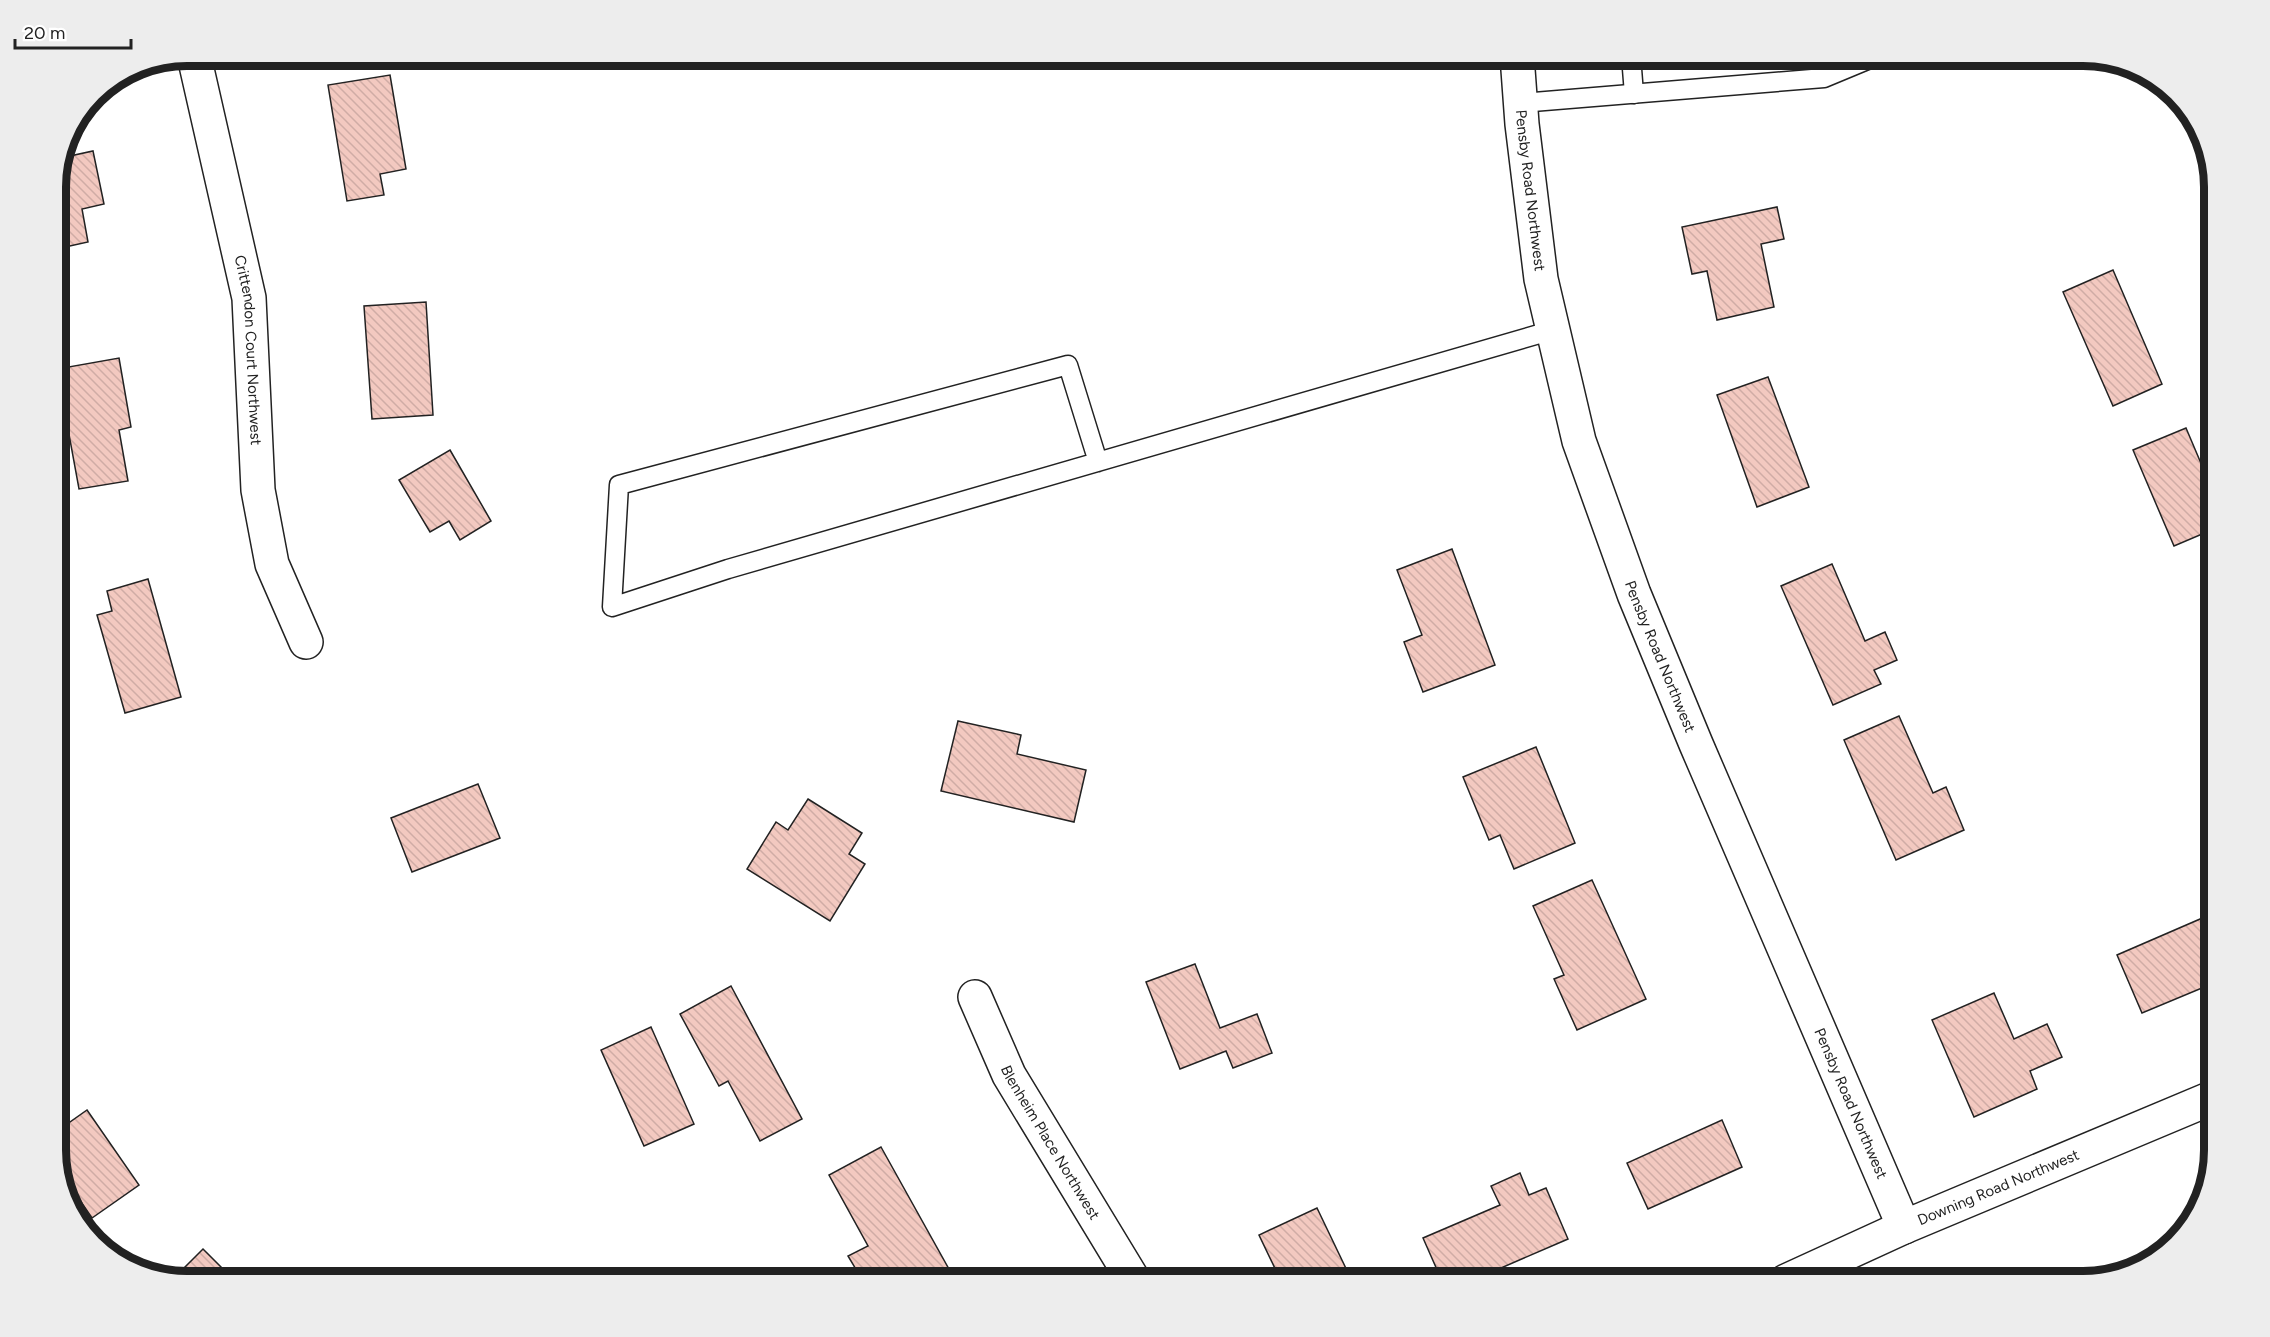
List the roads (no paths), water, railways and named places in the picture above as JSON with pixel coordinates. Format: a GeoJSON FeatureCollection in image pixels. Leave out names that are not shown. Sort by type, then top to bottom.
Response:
{"type":"FeatureCollection","features":[{"type":"Feature","properties":{"kind":"street","name":"Crittendon Court Northwest"},"geometry":{"type":"LineString","coordinates":[[196,66],[249,298],[258,490],[272,564],[306,642]]}},
{"type":"Feature","properties":{"kind":"street","name":"Pensby Road Northwest"},"geometry":{"type":"LineString","coordinates":[[1518,66],[1541,279],[1579,441],[1634,594],[1904,1227]]}},
{"type":"Feature","properties":{"kind":"street","name":"Blenheim Place Northwest"},"geometry":{"type":"LineString","coordinates":[[975,997],[1009,1075],[1128,1271]]}},
{"type":"Feature","properties":{"kind":"street","name":"Downing Road Northwest"},"geometry":{"type":"LineString","coordinates":[[1808,1271],[1904,1227],[2204,1101]]}},
{"type":"Feature","properties":{"kind":"lane"},"geometry":{"type":"LineString","coordinates":[[1632,66],[1634,94]]}},
{"type":"Feature","properties":{"kind":"lane"},"geometry":{"type":"LineString","coordinates":[[1521,103],[1824,78],[1853,66]]}},
{"type":"Feature","properties":{"kind":"lane"},"geometry":{"type":"LineString","coordinates":[[1098,462],[1068,365],[619,485],[612,607],[728,569],[1098,462],[1553,330]]}}]}
